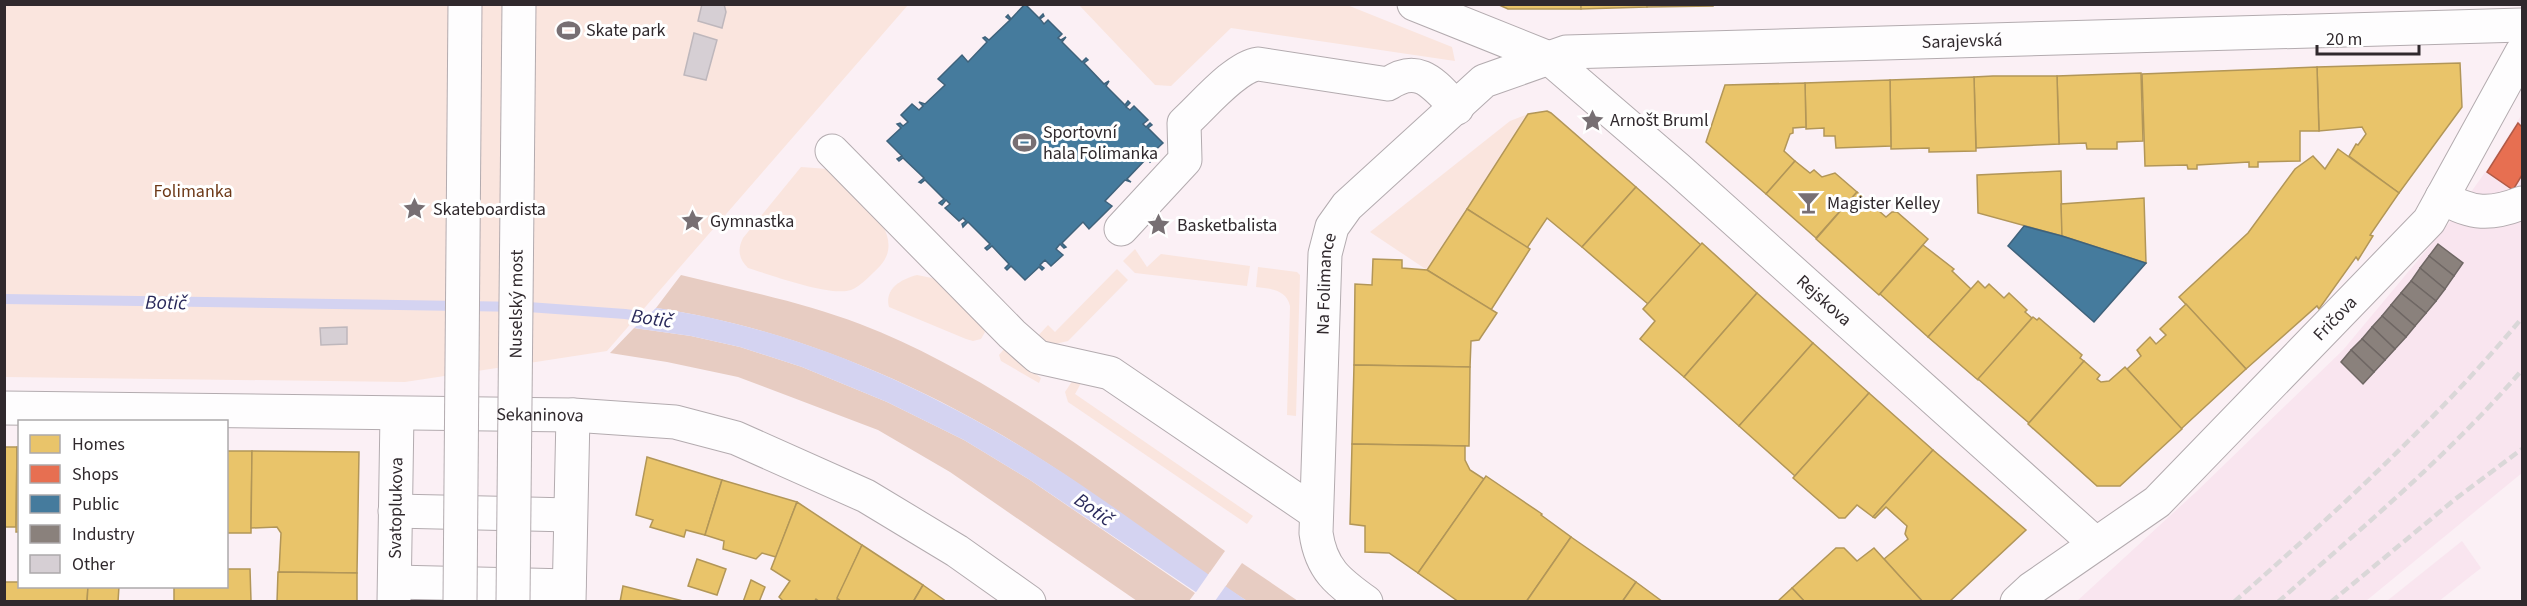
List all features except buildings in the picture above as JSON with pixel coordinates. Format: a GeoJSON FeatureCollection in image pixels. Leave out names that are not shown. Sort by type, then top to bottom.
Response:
{"type":"FeatureCollection","features":[{"type":"Feature","properties":{"kind":"street"},"geometry":{"type":"LineString","coordinates":[[460,602],[465,4]]}},
{"type":"Feature","properties":{"kind":"street","name":"Nuselský most"},"geometry":{"type":"LineString","coordinates":[[513,602],[519,4]]}},
{"type":"Feature","properties":{"kind":"street"},"geometry":{"type":"LineString","coordinates":[[1414,4],[1549,58]]}},
{"type":"Feature","properties":{"kind":"street","name":"Sarajevská"},"geometry":{"type":"LineString","coordinates":[[1549,58],[1566,52],[2523,25]]}},
{"type":"Feature","properties":{"kind":"street","name":"Fričova"},"geometry":{"type":"LineString","coordinates":[[2096,544],[2157,502],[2429,221],[2523,52]]}},
{"type":"Feature","properties":{"kind":"street","name":"Na Folimance"},"geometry":{"type":"LineString","coordinates":[[1366,602],[1341,584],[1323,561],[1316,533],[1325,254],[1332,227],[1347,206],[1484,81],[1549,58]]}},
{"type":"Feature","properties":{"kind":"street","name":"Rejskova"},"geometry":{"type":"LineString","coordinates":[[1549,58],[1687,177],[2096,544]]}},
{"type":"Feature","properties":{"kind":"street"},"geometry":{"type":"LineString","coordinates":[[1121,229],[1185,160],[1184,123],[1251,65],[1258,64],[1388,84],[1406,75],[1423,77],[1430,80],[1457,108]]}},
{"type":"Feature","properties":{"kind":"street"},"geometry":{"type":"LineString","coordinates":[[832,151],[1012,334],[1038,357],[1110,373],[1316,513]]}},
{"type":"Feature","properties":{"kind":"street"},"geometry":{"type":"LineString","coordinates":[[2442,197],[2459,208],[2487,213],[2523,203]]}},
{"type":"Feature","properties":{"kind":"street","name":"Sekaninova"},"geometry":{"type":"LineString","coordinates":[[4,408],[573,415],[675,422],[736,438],[866,496],[957,551],[1029,602]]}},
{"type":"Feature","properties":{"kind":"street","name":"Svatoplukova"},"geometry":{"type":"LineString","coordinates":[[394,592],[397,414]]}},
{"type":"Feature","properties":{"kind":"street"},"geometry":{"type":"LineString","coordinates":[[394,592],[569,594],[573,415]]}},
{"type":"Feature","properties":{"kind":"street"},"geometry":{"type":"LineString","coordinates":[[395,512],[570,515]]}},
{"type":"Feature","properties":{"kind":"street"},"geometry":{"type":"LineString","coordinates":[[2017,602],[2096,544]]}},
{"type":"Feature","properties":{"kind":"shaded area"},"geometry":{"type":"Polygon","coordinates":[[[2522,114],[2522,473],[2366,601],[2076,602],[2197,491],[2343,350],[2449,223],[2486,171],[2522,114]]]}},
{"type":"Feature","properties":{"kind":"shaded area"},"geometry":{"type":"Polygon","coordinates":[[[681,275],[816,309],[860,324],[909,345],[1004,397],[1050,426],[1225,551],[1208,575],[1047,463],[957,410],[909,386],[810,346],[759,330],[707,317],[656,308],[681,275]]]}},
{"type":"Feature","properties":{"kind":"shaded area"},"geometry":{"type":"Polygon","coordinates":[[[634,328],[691,336],[740,347],[802,367],[887,402],[964,440],[1030,480],[1195,593],[1189,601],[1137,601],[950,472],[878,430],[738,377],[610,353],[634,328]]]}},
{"type":"Feature","properties":{"kind":"shaded area"},"geometry":{"type":"Polygon","coordinates":[[[2462,541],[2481,568],[2439,601],[2387,601],[2462,541]]]}},
{"type":"Feature","properties":{"kind":"shaded area"},"geometry":{"type":"Polygon","coordinates":[[[1242,563],[1298,601],[1247,601],[1225,587],[1242,563]]]}},
{"type":"Feature","properties":{"kind":"green space","name":"Folimanka"},"geometry":{"type":"Polygon","coordinates":[[[5,5],[908,5],[607,351],[405,382],[5,377],[5,5]],[[321,328],[321,345],[347,344],[347,328],[321,328]]]}},
{"type":"Feature","properties":{"kind":"green space"},"geometry":{"type":"Polygon","coordinates":[[[1079,5],[1347,5],[1452,47],[1455,61],[1231,28],[1171,86],[1155,85],[1079,5]]]}},
{"type":"Feature","properties":{"kind":"green space"},"geometry":{"type":"Polygon","coordinates":[[[1528,114],[1427,270],[1370,232],[1510,121],[1528,114]]]}},
{"type":"Feature","properties":{"kind":"green space"},"geometry":{"type":"Polygon","coordinates":[[[801,167],[828,169],[885,229],[888,251],[884,261],[866,280],[851,290],[816,288],[785,280],[748,268],[741,258],[740,246],[743,238],[801,167]]]}},
{"type":"Feature","properties":{"kind":"green space"},"geometry":{"type":"Polygon","coordinates":[[[1135,249],[1147,267],[1161,254],[1250,266],[1247,286],[1135,273],[1123,261],[1135,249]]]}},
{"type":"Feature","properties":{"kind":"green space"},"geometry":{"type":"Polygon","coordinates":[[[1258,267],[1297,272],[1300,275],[1296,416],[1287,415],[1290,306],[1281,293],[1256,287],[1258,267]]]}},
{"type":"Feature","properties":{"kind":"green space"},"geometry":{"type":"Polygon","coordinates":[[[1117,269],[1128,280],[1068,341],[1051,345],[1037,337],[1048,325],[1055,332],[1117,269]]]}},
{"type":"Feature","properties":{"kind":"green space"},"geometry":{"type":"Polygon","coordinates":[[[917,275],[939,282],[982,327],[985,332],[981,339],[973,341],[966,339],[889,307],[891,290],[905,279],[917,275]]]}},
{"type":"Feature","properties":{"kind":"green space"},"geometry":{"type":"Polygon","coordinates":[[[1004,349],[1041,378],[1039,383],[1001,361],[999,355],[1004,349]]]}},
{"type":"Feature","properties":{"kind":"green space"},"geometry":{"type":"Polygon","coordinates":[[[1073,380],[1081,383],[1075,394],[1253,516],[1247,524],[1068,402],[1065,392],[1073,380]]]}},
{"type":"Feature","properties":{"kind":"water"},"geometry":{"type":"Polygon","coordinates":[[[656,308],[708,317],[809,346],[858,364],[954,409],[1071,478],[1247,601],[1209,601],[1030,480],[964,440],[887,402],[802,367],[740,347],[691,336],[634,328],[656,308]]]}},
{"type":"Feature","properties":{"kind":"pier"},"geometry":{"type":"Polygon","coordinates":[[[1210,572],[1227,584],[1215,601],[1203,602],[1194,595],[1210,572]]]}},
{"type":"Feature","properties":{"kind":"waterway","name":"Botič"},"geometry":{"type":"LineString","coordinates":[[4,299],[528,307],[661,319]]}},
{"type":"Feature","properties":{"kind":"railway"},"geometry":{"type":"LineString","coordinates":[[2234,602],[2420,430],[2522,318]]}},
{"type":"Feature","properties":{"kind":"railway"},"geometry":{"type":"LineString","coordinates":[[2278,602],[2435,461],[2522,370]]}},
{"type":"Feature","properties":{"kind":"railway"},"geometry":{"type":"LineString","coordinates":[[2331,602],[2454,500],[2522,449]]}},
{"type":"Feature","properties":{"kind":"place","name":"Skate park"},"geometry":{"type":"Point","coordinates":[568,30]}},
{"type":"Feature","properties":{"kind":"place","name":"Arnošt Bruml"},"geometry":{"type":"Point","coordinates":[1592,120]}},
{"type":"Feature","properties":{"kind":"place","name":"Sportovní hala Folimanka"},"geometry":{"type":"Point","coordinates":[1025,142]}},
{"type":"Feature","properties":{"kind":"place","name":"Magister Kelley"},"geometry":{"type":"Point","coordinates":[1809,203]}},
{"type":"Feature","properties":{"kind":"place","name":"Skateboardista"},"geometry":{"type":"Point","coordinates":[415,209]}},
{"type":"Feature","properties":{"kind":"place","name":"Gymnastka"},"geometry":{"type":"Point","coordinates":[692,221]}},
{"type":"Feature","properties":{"kind":"place","name":"Basketbalista"},"geometry":{"type":"Point","coordinates":[1159,225]}}]}
